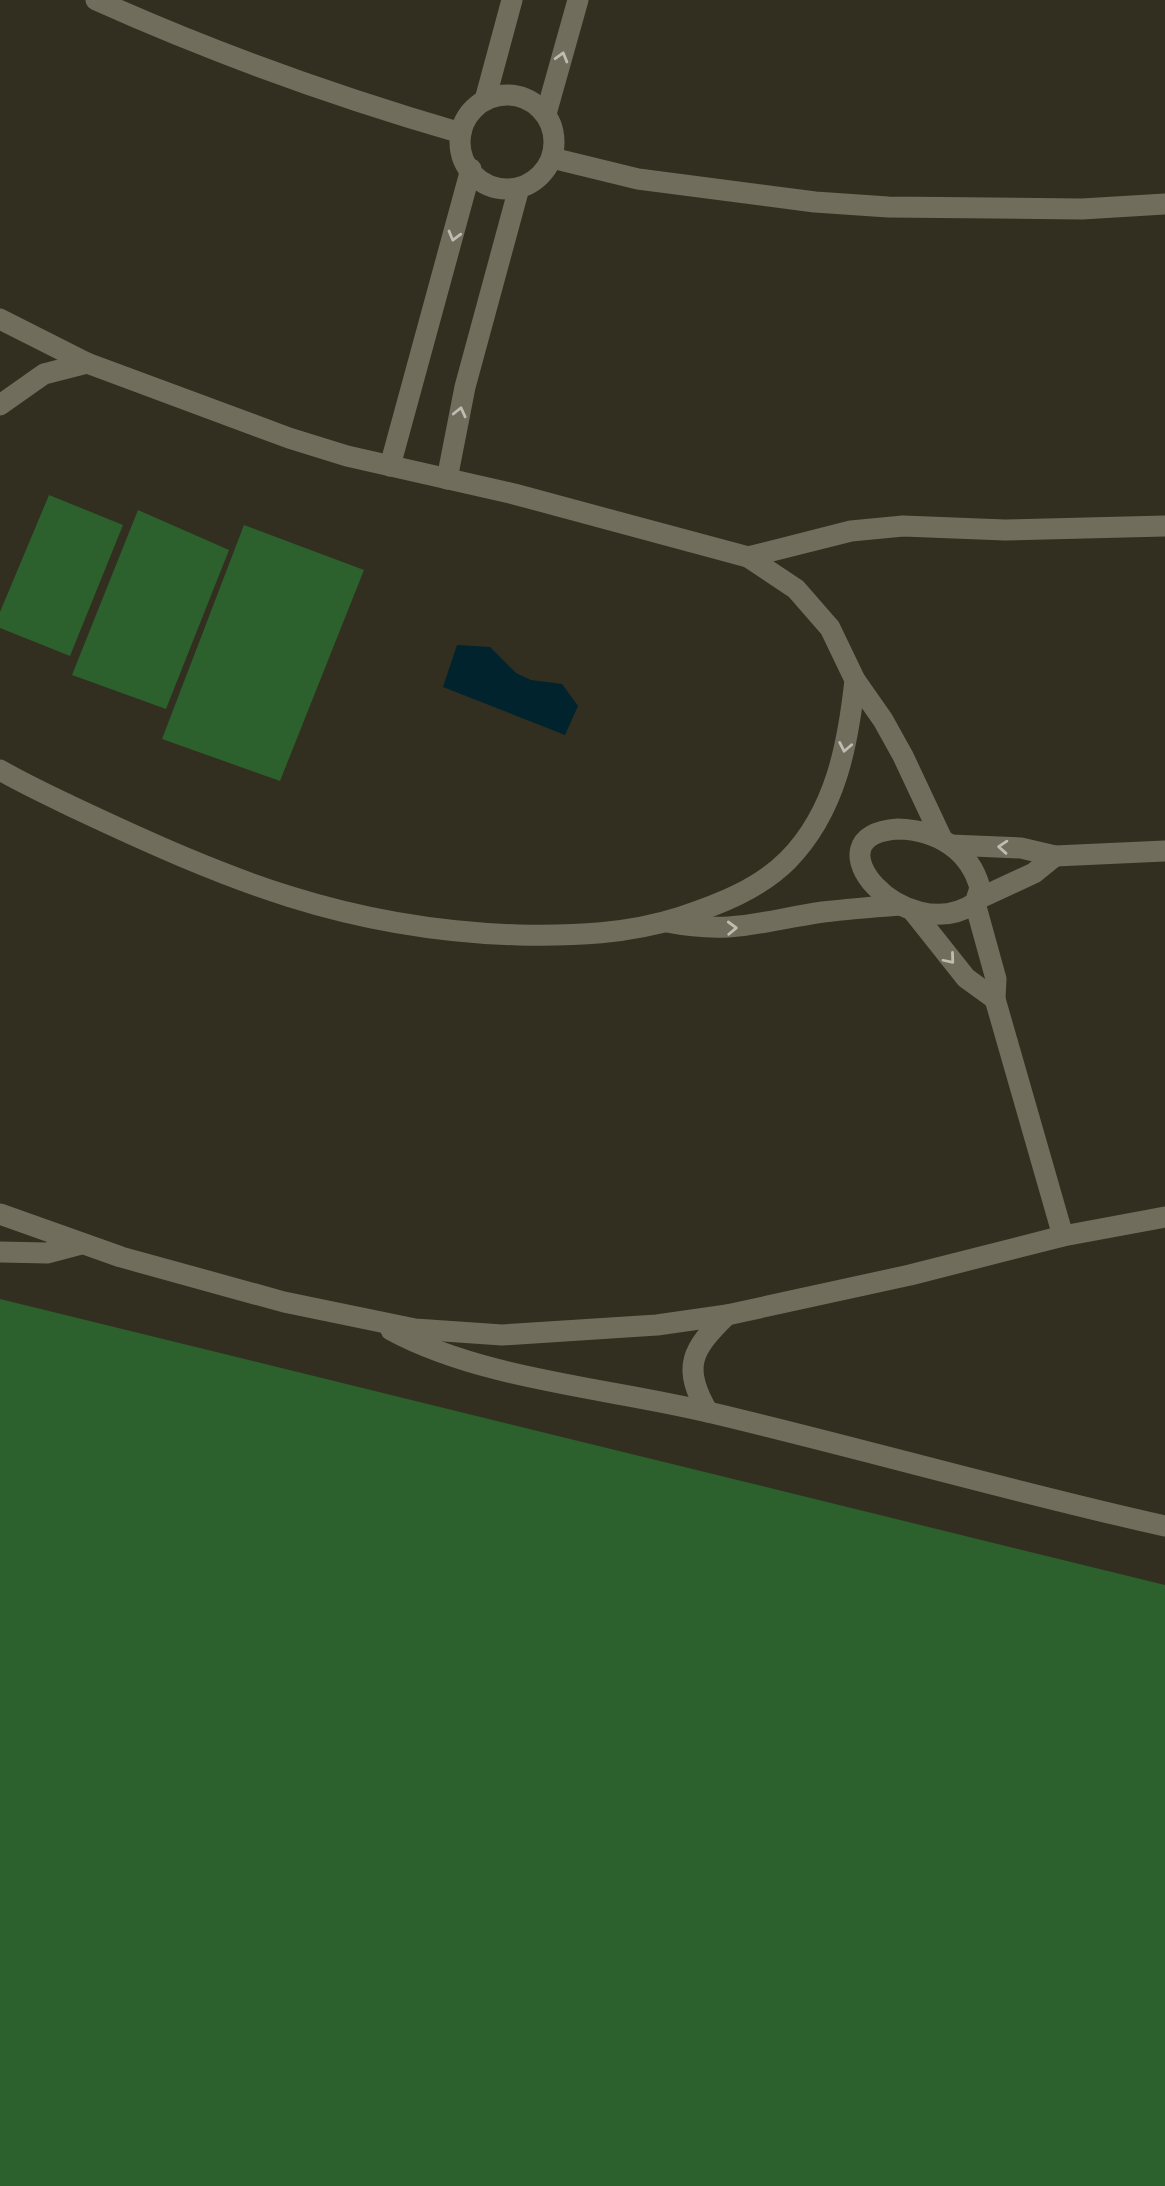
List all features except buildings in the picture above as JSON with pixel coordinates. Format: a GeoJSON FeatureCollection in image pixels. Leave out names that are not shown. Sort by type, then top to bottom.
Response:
{"type":"FeatureCollection","features":[{"type":"Feature","properties":{"kind":"street"},"geometry":{"type":"LineString","coordinates":[[96,0],[201,46],[379,108],[461,133]]}},
{"type":"Feature","properties":{"kind":"street"},"geometry":{"type":"LineString","coordinates":[[485,100],[512,0]]}},
{"type":"Feature","properties":{"kind":"street"},"geometry":{"type":"LineString","coordinates":[[546,114],[578,0]]}},
{"type":"Feature","properties":{"kind":"street"},"geometry":{"type":"LineString","coordinates":[[507,94],[529,99],[546,114],[555,136],[552,158],[539,177],[519,188],[497,188],[482,182],[463,159],[461,133],[468,115],[485,100],[507,94]]}},
{"type":"Feature","properties":{"kind":"street"},"geometry":{"type":"LineString","coordinates":[[552,158],[638,179],[863,205],[1082,209],[1165,204]]}},
{"type":"Feature","properties":{"kind":"street"},"geometry":{"type":"LineString","coordinates":[[390,466],[471,169]]}},
{"type":"Feature","properties":{"kind":"street"},"geometry":{"type":"LineString","coordinates":[[447,479],[465,387],[519,188]]}},
{"type":"Feature","properties":{"kind":"street"},"geometry":{"type":"LineString","coordinates":[[0,319],[87,363],[289,438],[748,557],[776,574],[814,607],[830,628],[855,680],[883,720],[947,842],[971,865],[980,888],[977,901],[996,979],[995,999],[1063,1236]]}},
{"type":"Feature","properties":{"kind":"street"},"geometry":{"type":"LineString","coordinates":[[0,405],[44,374],[87,363]]}},
{"type":"Feature","properties":{"kind":"street"},"geometry":{"type":"LineString","coordinates":[[748,557],[852,531],[903,526],[1005,530],[1165,526]]}},
{"type":"Feature","properties":{"kind":"street"},"geometry":{"type":"LineString","coordinates":[[0,770],[46,796],[172,854],[269,891],[354,916],[430,929],[536,935],[614,933],[665,922],[720,904],[745,892],[788,860],[805,839],[834,787],[845,756],[855,680]]}},
{"type":"Feature","properties":{"kind":"street"},"geometry":{"type":"LineString","coordinates":[[995,999],[966,978],[906,908],[867,876],[858,859],[868,838],[882,830],[912,829],[947,842],[1021,848],[1055,856],[1165,851]]}},
{"type":"Feature","properties":{"kind":"street"},"geometry":{"type":"LineString","coordinates":[[665,922],[699,928],[737,929],[821,913],[906,908],[927,915],[946,914],[1034,873],[1055,856]]}},
{"type":"Feature","properties":{"kind":"street"},"geometry":{"type":"LineString","coordinates":[[0,1214],[81,1244],[284,1302],[375,1322],[463,1334],[502,1335],[657,1325],[727,1315],[910,1275],[1063,1236],[1165,1217]]}},
{"type":"Feature","properties":{"kind":"street"},"geometry":{"type":"LineString","coordinates":[[0,1252],[47,1253],[81,1244]]}},
{"type":"Feature","properties":{"kind":"street"},"geometry":{"type":"LineString","coordinates":[[708,1412],[691,1377],[693,1358],[706,1335],[727,1315]]}},
{"type":"Feature","properties":{"kind":"street"},"geometry":{"type":"LineString","coordinates":[[375,1322],[429,1349],[505,1370],[708,1412],[1165,1526]]}},
{"type":"Feature","properties":{"kind":"green space"},"geometry":{"type":"Polygon","coordinates":[[[49,495],[123,525],[70,656],[0,628],[0,612],[49,495]]]}},
{"type":"Feature","properties":{"kind":"green space"},"geometry":{"type":"Polygon","coordinates":[[[138,510],[229,550],[166,709],[72,675],[138,510]]]}},
{"type":"Feature","properties":{"kind":"green space"},"geometry":{"type":"Polygon","coordinates":[[[244,525],[364,570],[280,781],[162,739],[244,525]]]}},
{"type":"Feature","properties":{"kind":"green space"},"geometry":{"type":"Polygon","coordinates":[[[0,1299],[1165,1585],[1165,2186],[0,2186],[0,1299]]]}},
{"type":"Feature","properties":{"kind":"water"},"geometry":{"type":"Polygon","coordinates":[[[457,645],[490,647],[516,673],[531,680],[562,684],[578,706],[565,735],[443,687],[457,645]]]}}]}
